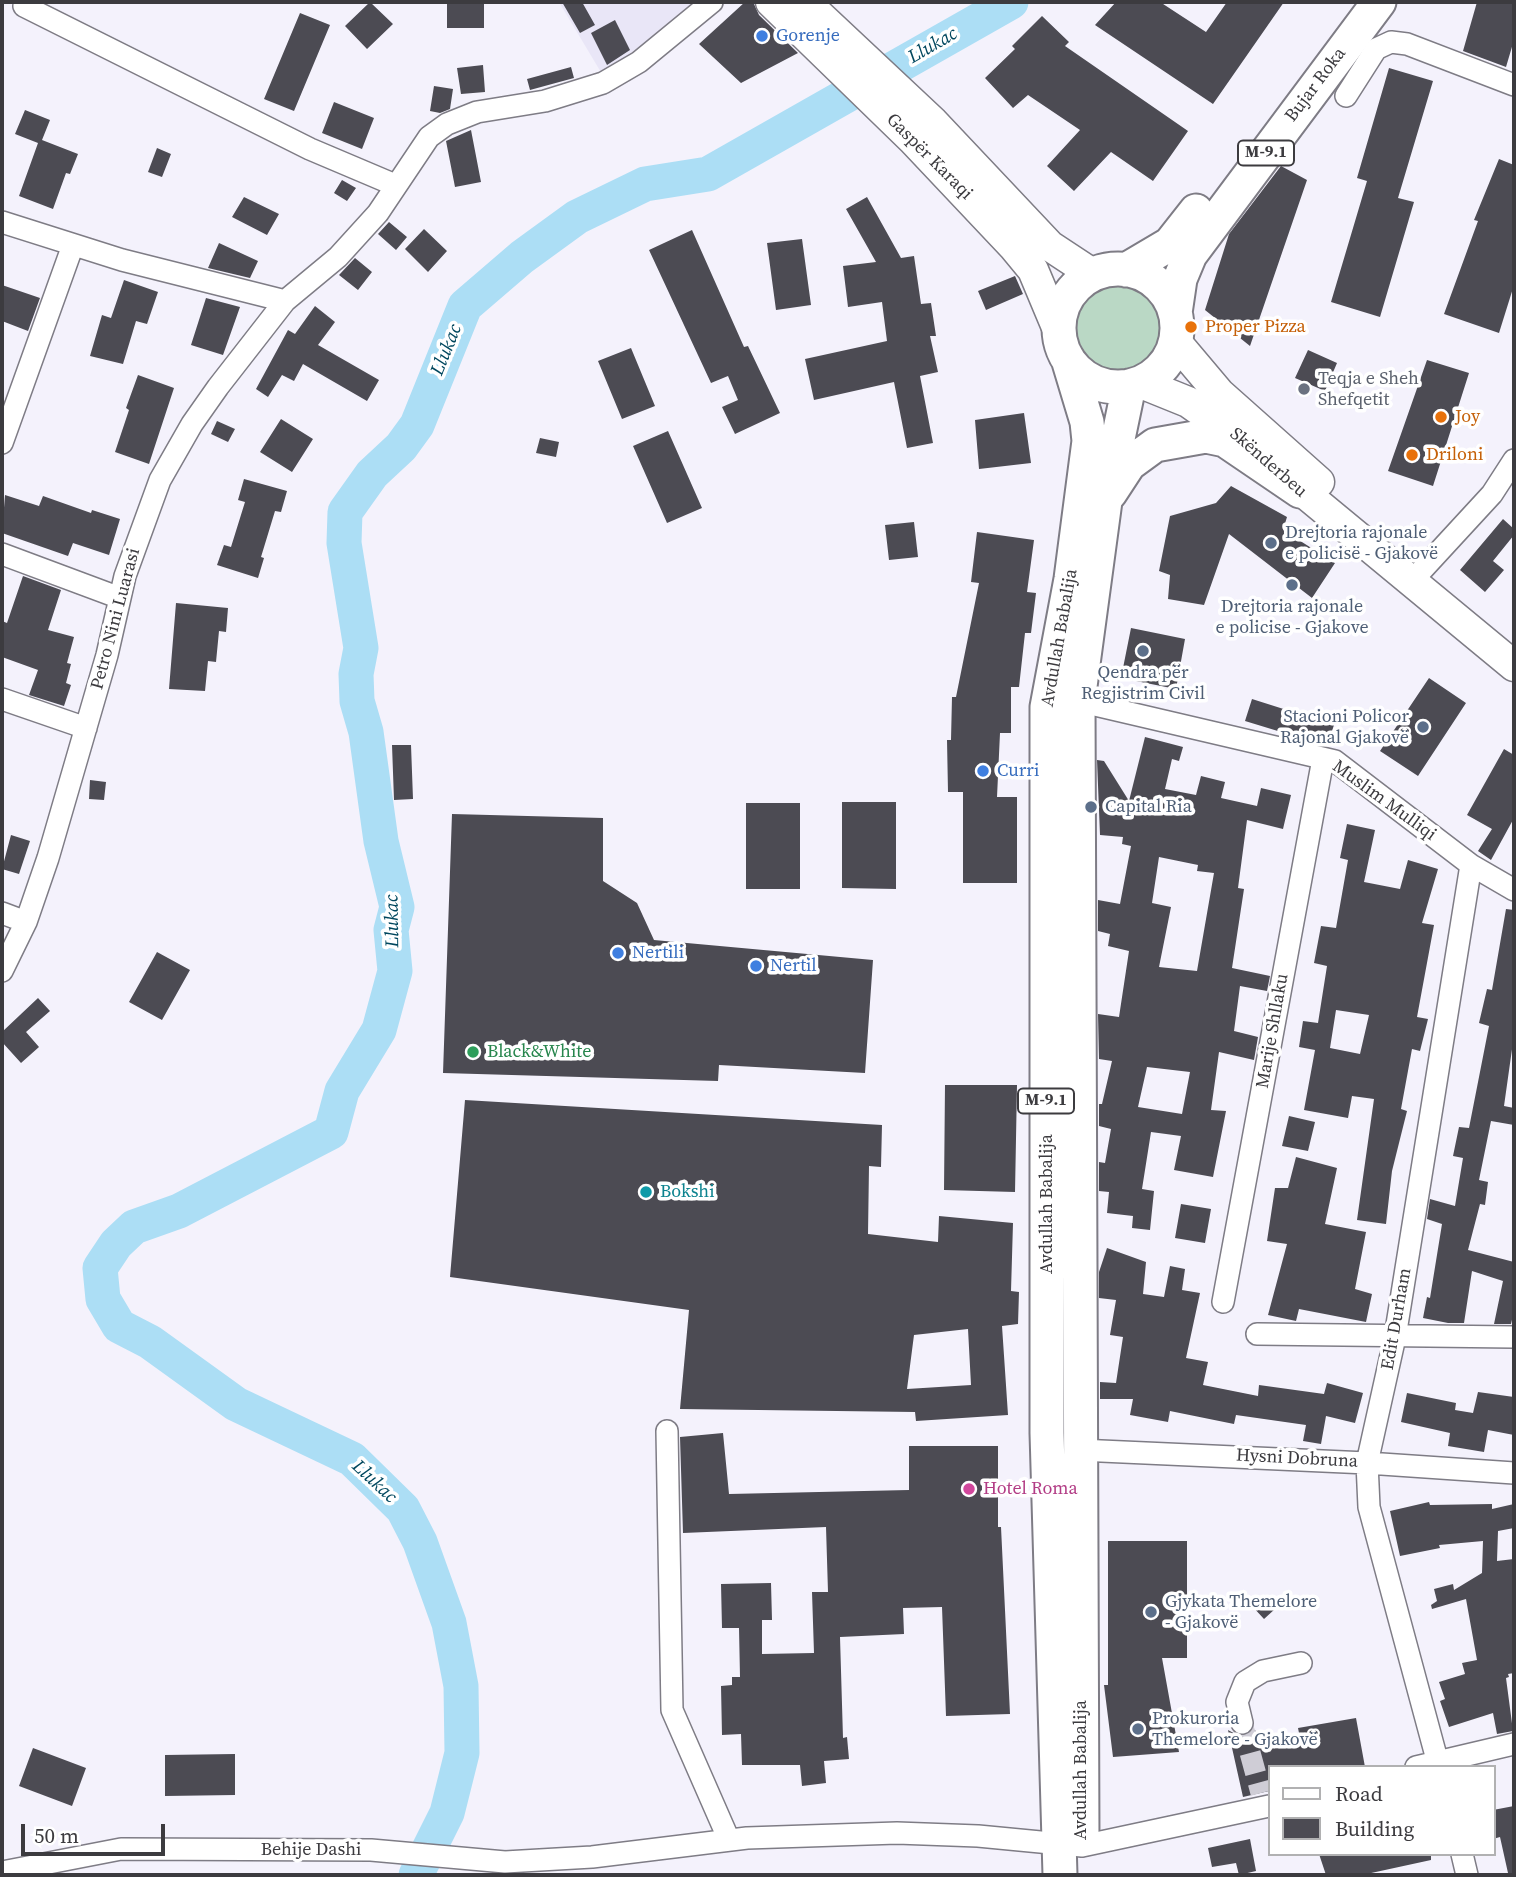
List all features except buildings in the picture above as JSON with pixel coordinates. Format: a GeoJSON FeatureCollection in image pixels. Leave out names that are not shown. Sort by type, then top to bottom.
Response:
{"type":"FeatureCollection","features":[{"type":"Feature","properties":{"kind":"main road","name":"Gaspër Karaqi"},"geometry":{"type":"LineString","coordinates":[[771,2],[843,54],[1050,246],[1094,275]]}},
{"type":"Feature","properties":{"kind":"main road","name":"Gaspër Karaqi"},"geometry":{"type":"LineString","coordinates":[[805,2],[843,54]]}},
{"type":"Feature","properties":{"kind":"main road","name":"Bujar Roka"},"geometry":{"type":"LineString","coordinates":[[1126,270],[1159,253],[1182,230],[1353,2]]}},
{"type":"Feature","properties":{"kind":"main road","name":"Bujar Roka"},"geometry":{"type":"LineString","coordinates":[[1176,328],[1180,279],[1190,255],[1379,2]]}},
{"type":"Feature","properties":{"kind":"main road","name":"Gaspër Karaqi"},"geometry":{"type":"LineString","coordinates":[[923,131],[981,210],[1032,270],[1063,346]]}},
{"type":"Feature","properties":{"kind":"main road","name":"M-9.1"},"geometry":{"type":"LineString","coordinates":[[1094,275],[1126,270]]}},
{"type":"Feature","properties":{"kind":"main road"},"geometry":{"type":"LineString","coordinates":[[1126,270],[1157,284],[1176,328]]}},
{"type":"Feature","properties":{"kind":"main road"},"geometry":{"type":"LineString","coordinates":[[1094,275],[1071,292],[1060,318],[1063,346],[1088,379],[1115,387],[1135,385]]}},
{"type":"Feature","properties":{"kind":"main road","name":"M-9.1"},"geometry":{"type":"LineString","coordinates":[[1135,385],[1163,366],[1176,328]]}},
{"type":"Feature","properties":{"kind":"main road","name":"Skënderbeu"},"geometry":{"type":"LineString","coordinates":[[1176,328],[1204,377],[1232,406],[1514,666]]}},
{"type":"Feature","properties":{"kind":"main road","name":"Avdullah Babalija"},"geometry":{"type":"LineString","coordinates":[[1063,346],[1087,422],[1089,441],[1071,579],[1047,707],[1047,1433],[1071,1858]]}},
{"type":"Feature","properties":{"kind":"main road","name":"Skënderbeu"},"geometry":{"type":"LineString","coordinates":[[1135,385],[1208,414],[1259,453],[1300,491],[1416,576],[1514,642]]}},
{"type":"Feature","properties":{"kind":"main road","name":"Avdullah Babalija"},"geometry":{"type":"LineString","coordinates":[[1071,1858],[1079,1450],[1078,701],[1105,501],[1135,385]]}},
{"type":"Feature","properties":{"kind":"main road"},"geometry":{"type":"LineString","coordinates":[[1105,501],[1129,464],[1155,445],[1206,436],[1225,440],[1300,491]]}},
{"type":"Feature","properties":{"kind":"street","name":"Petro Nini Luarasi"},"geometry":{"type":"LineString","coordinates":[[2,971],[26,922],[86,728],[120,598],[160,480],[198,415],[285,302],[338,257],[378,213],[429,137],[447,124],[477,111],[545,101],[603,83],[639,62],[712,2]]}},
{"type":"Feature","properties":{"kind":"street"},"geometry":{"type":"LineString","coordinates":[[24,6],[310,149],[395,185]]}},
{"type":"Feature","properties":{"kind":"street"},"geometry":{"type":"LineString","coordinates":[[1346,96],[1377,49],[1391,42],[1407,44],[1514,85]]}},
{"type":"Feature","properties":{"kind":"street"},"geometry":{"type":"LineString","coordinates":[[2,222],[73,245],[285,302]]}},
{"type":"Feature","properties":{"kind":"street"},"geometry":{"type":"LineString","coordinates":[[2,443],[73,245]]}},
{"type":"Feature","properties":{"kind":"street"},"geometry":{"type":"LineString","coordinates":[[1416,576],[1493,494],[1514,460]]}},
{"type":"Feature","properties":{"kind":"street"},"geometry":{"type":"LineString","coordinates":[[2,554],[120,598]]}},
{"type":"Feature","properties":{"kind":"street"},"geometry":{"type":"LineString","coordinates":[[2,699],[86,728]]}},
{"type":"Feature","properties":{"kind":"street","name":"Muslim Mulliqi"},"geometry":{"type":"LineString","coordinates":[[1078,701],[1335,761],[1471,865],[1514,890]]}},
{"type":"Feature","properties":{"kind":"street","name":"Marije Shllaku"},"geometry":{"type":"LineString","coordinates":[[1223,1302],[1323,759]]}},
{"type":"Feature","properties":{"kind":"street","name":"Edit Durham"},"geometry":{"type":"LineString","coordinates":[[1439,1764],[1369,1507],[1367,1463],[1395,1337],[1471,865]]}},
{"type":"Feature","properties":{"kind":"street"},"geometry":{"type":"LineString","coordinates":[[2,913],[26,922]]}},
{"type":"Feature","properties":{"kind":"street"},"geometry":{"type":"LineString","coordinates":[[1257,1334],[1514,1337]]}},
{"type":"Feature","properties":{"kind":"street"},"geometry":{"type":"LineString","coordinates":[[667,1431],[672,1710],[729,1840]]}},
{"type":"Feature","properties":{"kind":"street","name":"Hysni Dobruna"},"geometry":{"type":"LineString","coordinates":[[1079,1450],[1367,1463],[1514,1473]]}},
{"type":"Feature","properties":{"kind":"street"},"geometry":{"type":"LineString","coordinates":[[1242,1723],[1237,1702],[1250,1676],[1301,1663]]}},
{"type":"Feature","properties":{"kind":"street"},"geometry":{"type":"LineString","coordinates":[[1439,1764],[1514,1744]]}},
{"type":"Feature","properties":{"kind":"street"},"geometry":{"type":"LineString","coordinates":[[1071,1858],[1265,1802]]}},
{"type":"Feature","properties":{"kind":"street","name":"Avdullah Babalija"},"geometry":{"type":"LineString","coordinates":[[457,1859],[505,1863],[592,1857],[729,1840],[897,1833],[978,1836],[1071,1858]]}},
{"type":"Feature","properties":{"kind":"street","name":"Behije Dashi"},"geometry":{"type":"LineString","coordinates":[[2,1872],[121,1849],[371,1850],[457,1859]]}},
{"type":"Feature","properties":{"kind":"street"},"geometry":{"type":"LineString","coordinates":[[1462,1856],[1467,1875]]}},
{"type":"Feature","properties":{"kind":"shaded area"},"geometry":{"type":"Polygon","coordinates":[[[559,2],[700,2],[602,74],[559,2]]]}},
{"type":"Feature","properties":{"kind":"green space"},"geometry":{"type":"Polygon","coordinates":[[[1119,286],[1135,289],[1154,305],[1161,328],[1158,344],[1142,363],[1119,370],[1103,367],[1084,351],[1077,328],[1080,312],[1096,293],[1119,286]]]}},
{"type":"Feature","properties":{"kind":"waterway","name":"Llukac"},"geometry":{"type":"LineString","coordinates":[[416,1875],[447,1813],[462,1753],[461,1686],[449,1623],[420,1542],[403,1509],[352,1459],[236,1404],[150,1342],[119,1326],[103,1299],[100,1268],[116,1244],[134,1227],[179,1211],[331,1132],[342,1091],[379,1030],[395,971],[391,930],[397,907],[381,841],[366,732],[357,701],[356,674],[361,648],[344,543],[345,512],[372,474],[401,447],[417,425],[465,306],[522,257],[577,217],[645,184],[708,174],[1011,2]]}},
{"type":"Feature","properties":{"kind":"tunnel"},"geometry":{"type":"LineString","coordinates":[[1242,1723],[1261,1793]]}},
{"type":"Feature","properties":{"kind":"place","name":"Gorenje"},"geometry":{"type":"Point","coordinates":[762,36]}},
{"type":"Feature","properties":{"kind":"place","name":"Proper Pizza"},"geometry":{"type":"Point","coordinates":[1191,327]}},
{"type":"Feature","properties":{"kind":"place","name":"Teqja e Sheh Shefqetit"},"geometry":{"type":"Point","coordinates":[1304,389]}},
{"type":"Feature","properties":{"kind":"place","name":"Joy"},"geometry":{"type":"Point","coordinates":[1441,417]}},
{"type":"Feature","properties":{"kind":"place","name":"Driloni"},"geometry":{"type":"Point","coordinates":[1412,455]}},
{"type":"Feature","properties":{"kind":"place","name":"Drejtoria rajonale e policisë - Gjakovë"},"geometry":{"type":"Point","coordinates":[1271,543]}},
{"type":"Feature","properties":{"kind":"place","name":"Drejtoria rajonale e policise - Gjakove"},"geometry":{"type":"Point","coordinates":[1292,585]}},
{"type":"Feature","properties":{"kind":"place","name":"Qendra për Regjistrim Civil"},"geometry":{"type":"Point","coordinates":[1143,651]}},
{"type":"Feature","properties":{"kind":"place","name":"Stacioni Policor Rajonal Gjakovë"},"geometry":{"type":"Point","coordinates":[1423,727]}},
{"type":"Feature","properties":{"kind":"place","name":"Curri"},"geometry":{"type":"Point","coordinates":[983,771]}},
{"type":"Feature","properties":{"kind":"place","name":"Capital Ria"},"geometry":{"type":"Point","coordinates":[1091,807]}},
{"type":"Feature","properties":{"kind":"place","name":"Nertili"},"geometry":{"type":"Point","coordinates":[618,953]}},
{"type":"Feature","properties":{"kind":"place","name":"Nertil"},"geometry":{"type":"Point","coordinates":[756,966]}},
{"type":"Feature","properties":{"kind":"place","name":"Black&White"},"geometry":{"type":"Point","coordinates":[473,1052]}},
{"type":"Feature","properties":{"kind":"place","name":"Bokshi"},"geometry":{"type":"Point","coordinates":[646,1192]}},
{"type":"Feature","properties":{"kind":"place","name":"Hotel Roma"},"geometry":{"type":"Point","coordinates":[969,1489]}},
{"type":"Feature","properties":{"kind":"place","name":"Gjykata Themelore - Gjakovë"},"geometry":{"type":"Point","coordinates":[1151,1612]}},
{"type":"Feature","properties":{"kind":"place","name":"Prokuroria Themelore - Gjakovë"},"geometry":{"type":"Point","coordinates":[1138,1729]}}]}
